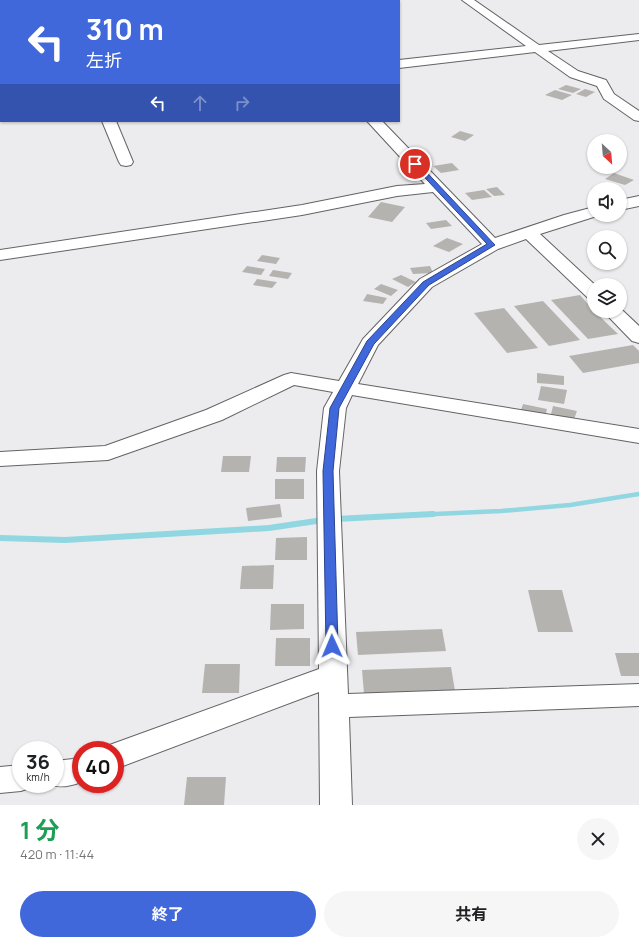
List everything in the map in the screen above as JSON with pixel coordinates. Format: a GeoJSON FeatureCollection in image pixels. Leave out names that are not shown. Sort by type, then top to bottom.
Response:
{"type":"FeatureCollection","features":[{"type":"Feature","properties":{"kind":"street"},"geometry":{"type":"LineString","coordinates":[[467,0],[574,74],[602,83],[609,96],[639,117]]}},
{"type":"Feature","properties":{"kind":"street"},"geometry":{"type":"LineString","coordinates":[[400,64],[639,37]]}},
{"type":"Feature","properties":{"kind":"street"},"geometry":{"type":"LineString","coordinates":[[109,122],[126,162]]}},
{"type":"Feature","properties":{"kind":"street"},"geometry":{"type":"LineString","coordinates":[[375,122],[492,245]]}},
{"type":"Feature","properties":{"kind":"street"},"geometry":{"type":"LineString","coordinates":[[0,255],[294,211],[397,192],[437,187]]}},
{"type":"Feature","properties":{"kind":"street"},"geometry":{"type":"LineString","coordinates":[[627,203],[639,200]]}},
{"type":"Feature","properties":{"kind":"street"},"geometry":{"type":"LineString","coordinates":[[336,805],[328,471],[335,408],[370,343],[426,283],[492,245],[570,218],[587,214]]}},
{"type":"Feature","properties":{"kind":"street"},"geometry":{"type":"LineString","coordinates":[[529,232],[587,287]]}},
{"type":"Feature","properties":{"kind":"street"},"geometry":{"type":"LineString","coordinates":[[619,318],[639,337]]}},
{"type":"Feature","properties":{"kind":"street"},"geometry":{"type":"LineString","coordinates":[[0,459],[108,453],[214,415],[291,379],[639,436]]}},
{"type":"Feature","properties":{"kind":"street"},"geometry":{"type":"LineString","coordinates":[[124,753],[332,676]]}},
{"type":"Feature","properties":{"kind":"street"},"geometry":{"type":"LineString","coordinates":[[334,706],[639,695]]}},
{"type":"Feature","properties":{"kind":"street"},"geometry":{"type":"LineString","coordinates":[[0,780],[12,779]]}},
{"type":"Feature","properties":{"kind":"building"},"geometry":{"type":"Polygon","coordinates":[[[566,85],[581,89],[573,93],[558,89],[566,85]]]}},
{"type":"Feature","properties":{"kind":"building"},"geometry":{"type":"Polygon","coordinates":[[[585,89],[595,92],[586,97],[576,94],[585,89]]]}},
{"type":"Feature","properties":{"kind":"building"},"geometry":{"type":"Polygon","coordinates":[[[555,90],[572,95],[562,100],[545,95],[555,90]]]}},
{"type":"Feature","properties":{"kind":"building"},"geometry":{"type":"Polygon","coordinates":[[[460,131],[474,135],[465,141],[451,137],[460,131]]]}},
{"type":"Feature","properties":{"kind":"building"},"geometry":{"type":"Polygon","coordinates":[[[452,163],[459,170],[441,173],[433,166],[452,163]]]}},
{"type":"Feature","properties":{"kind":"building"},"geometry":{"type":"Polygon","coordinates":[[[612,174],[617,174],[634,180],[627,184],[627,182],[615,182],[605,179],[612,174]]]}},
{"type":"Feature","properties":{"kind":"building"},"geometry":{"type":"Polygon","coordinates":[[[497,187],[505,195],[494,196],[486,189],[497,187]]]}},
{"type":"Feature","properties":{"kind":"building"},"geometry":{"type":"Polygon","coordinates":[[[484,190],[492,197],[472,200],[465,193],[484,190]]]}},
{"type":"Feature","properties":{"kind":"building"},"geometry":{"type":"Polygon","coordinates":[[[381,202],[405,207],[392,222],[368,217],[381,202]]]}},
{"type":"Feature","properties":{"kind":"building"},"geometry":{"type":"Polygon","coordinates":[[[446,220],[452,226],[431,229],[426,223],[446,220]]]}},
{"type":"Feature","properties":{"kind":"building"},"geometry":{"type":"Polygon","coordinates":[[[447,238],[463,244],[449,252],[433,246],[447,238]]]}},
{"type":"Feature","properties":{"kind":"building"},"geometry":{"type":"Polygon","coordinates":[[[262,255],[280,258],[276,264],[257,261],[262,255]]]}},
{"type":"Feature","properties":{"kind":"building"},"geometry":{"type":"Polygon","coordinates":[[[247,266],[265,269],[261,275],[242,272],[247,266]]]}},
{"type":"Feature","properties":{"kind":"building"},"geometry":{"type":"Polygon","coordinates":[[[430,266],[433,273],[413,274],[410,268],[430,266]]]}},
{"type":"Feature","properties":{"kind":"building"},"geometry":{"type":"Polygon","coordinates":[[[273,270],[292,273],[288,279],[269,276],[273,270]]]}},
{"type":"Feature","properties":{"kind":"building"},"geometry":{"type":"Polygon","coordinates":[[[401,275],[416,282],[408,287],[392,279],[401,275]]]}},
{"type":"Feature","properties":{"kind":"building"},"geometry":{"type":"Polygon","coordinates":[[[257,279],[277,282],[272,288],[253,285],[257,279]]]}},
{"type":"Feature","properties":{"kind":"building"},"geometry":{"type":"Polygon","coordinates":[[[381,284],[398,290],[391,296],[374,289],[381,284]]]}},
{"type":"Feature","properties":{"kind":"building"},"geometry":{"type":"Polygon","coordinates":[[[367,294],[387,298],[383,304],[363,301],[367,294]]]}},
{"type":"Feature","properties":{"kind":"building"},"geometry":{"type":"Polygon","coordinates":[[[580,295],[587,303],[587,318],[601,318],[618,334],[588,339],[551,300],[580,295]]]}},
{"type":"Feature","properties":{"kind":"building"},"geometry":{"type":"Polygon","coordinates":[[[543,301],[580,340],[549,346],[514,306],[543,301]]]}},
{"type":"Feature","properties":{"kind":"building"},"geometry":{"type":"Polygon","coordinates":[[[504,308],[538,348],[507,353],[474,313],[504,308]]]}},
{"type":"Feature","properties":{"kind":"building"},"geometry":{"type":"Polygon","coordinates":[[[633,345],[639,351],[639,363],[583,373],[569,356],[633,345]]]}},
{"type":"Feature","properties":{"kind":"building"},"geometry":{"type":"Polygon","coordinates":[[[537,373],[564,376],[564,385],[537,383],[537,373]]]}},
{"type":"Feature","properties":{"kind":"building"},"geometry":{"type":"Polygon","coordinates":[[[541,386],[567,390],[564,404],[538,400],[541,386]]]}},
{"type":"Feature","properties":{"kind":"building"},"geometry":{"type":"Polygon","coordinates":[[[523,404],[547,409],[545,417],[520,413],[523,404]]]}},
{"type":"Feature","properties":{"kind":"building"},"geometry":{"type":"Polygon","coordinates":[[[553,406],[577,411],[573,422],[550,418],[553,406]]]}},
{"type":"Feature","properties":{"kind":"building"},"geometry":{"type":"Polygon","coordinates":[[[223,456],[251,456],[249,472],[221,472],[223,456]]]}},
{"type":"Feature","properties":{"kind":"building"},"geometry":{"type":"Polygon","coordinates":[[[277,457],[306,457],[305,472],[276,472],[277,457]]]}},
{"type":"Feature","properties":{"kind":"building"},"geometry":{"type":"Polygon","coordinates":[[[275,479],[304,479],[304,499],[275,499],[275,479]]]}},
{"type":"Feature","properties":{"kind":"building"},"geometry":{"type":"Polygon","coordinates":[[[280,504],[282,517],[248,521],[246,508],[280,504]]]}},
{"type":"Feature","properties":{"kind":"building"},"geometry":{"type":"Polygon","coordinates":[[[307,537],[307,560],[275,560],[276,538],[307,537]]]}},
{"type":"Feature","properties":{"kind":"building"},"geometry":{"type":"Polygon","coordinates":[[[274,565],[273,589],[240,589],[242,566],[274,565]]]}},
{"type":"Feature","properties":{"kind":"building"},"geometry":{"type":"Polygon","coordinates":[[[528,590],[562,590],[573,632],[538,632],[528,590]]]}},
{"type":"Feature","properties":{"kind":"building"},"geometry":{"type":"Polygon","coordinates":[[[271,604],[304,604],[304,629],[270,630],[271,604]]]}},
{"type":"Feature","properties":{"kind":"building"},"geometry":{"type":"Polygon","coordinates":[[[442,629],[446,651],[358,655],[356,632],[442,629]]]}},
{"type":"Feature","properties":{"kind":"building"},"geometry":{"type":"Polygon","coordinates":[[[276,638],[310,638],[310,666],[275,666],[276,638]]]}},
{"type":"Feature","properties":{"kind":"building"},"geometry":{"type":"Polygon","coordinates":[[[615,653],[639,653],[639,676],[621,676],[615,653]]]}},
{"type":"Feature","properties":{"kind":"building"},"geometry":{"type":"Polygon","coordinates":[[[205,664],[240,664],[239,693],[202,693],[205,664]]]}},
{"type":"Feature","properties":{"kind":"building"},"geometry":{"type":"Polygon","coordinates":[[[451,667],[455,691],[364,694],[362,670],[451,667]]]}},
{"type":"Feature","properties":{"kind":"building"},"geometry":{"type":"Polygon","coordinates":[[[187,777],[226,777],[224,805],[184,805],[187,777]]]}},
{"type":"Feature","properties":{"kind":"waterway"},"geometry":{"type":"LineString","coordinates":[[418,515],[501,511],[570,505],[639,494]]}},
{"type":"Feature","properties":{"kind":"waterway"},"geometry":{"type":"LineString","coordinates":[[418,515],[433,514]]}},
{"type":"Feature","properties":{"kind":"waterway"},"geometry":{"type":"LineString","coordinates":[[413,515],[418,515]]}},
{"type":"Feature","properties":{"kind":"waterway"},"geometry":{"type":"LineString","coordinates":[[336,519],[418,515]]}},
{"type":"Feature","properties":{"kind":"waterway"},"geometry":{"type":"LineString","coordinates":[[0,538],[65,540],[269,528],[323,520]]}},
{"type":"Feature","properties":{"kind":"route"},"geometry":{"type":"LineString","coordinates":[[332,646],[328,471],[335,408],[370,343],[426,283],[492,245],[415,164]]}}]}
